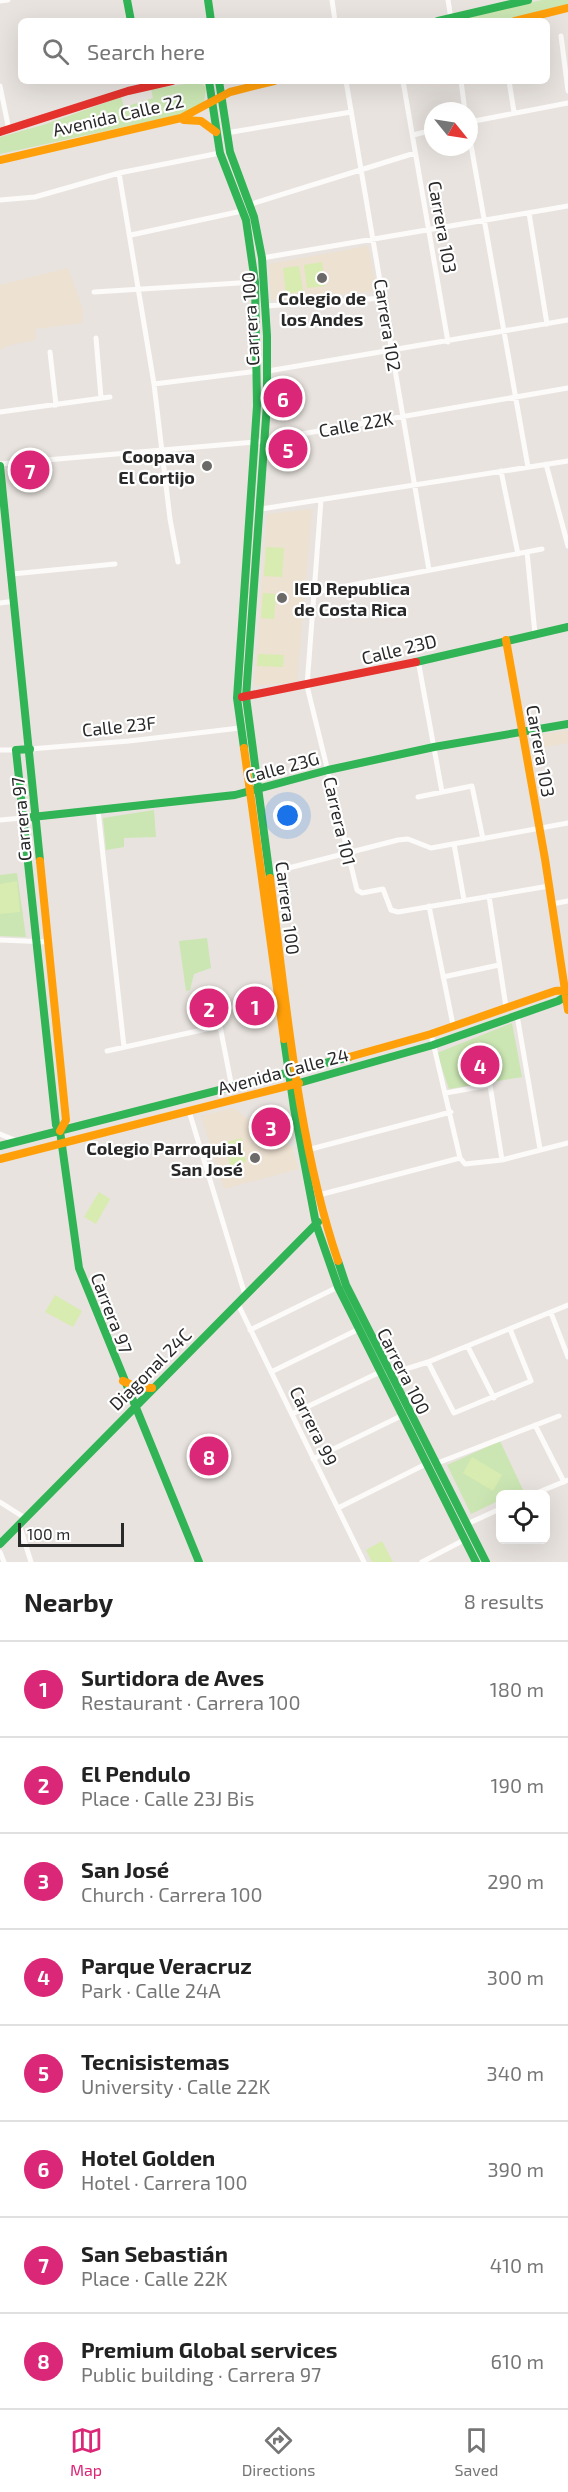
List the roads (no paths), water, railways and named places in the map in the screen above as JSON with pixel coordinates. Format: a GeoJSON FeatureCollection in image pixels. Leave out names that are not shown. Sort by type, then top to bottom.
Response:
{"type":"FeatureCollection","features":[{"type":"Feature","properties":{"kind":"main road"},"geometry":{"type":"LineString","coordinates":[[127,0],[130,18]]}},
{"type":"Feature","properties":{"kind":"main road"},"geometry":{"type":"LineString","coordinates":[[207,0],[210,18]]}},
{"type":"Feature","properties":{"kind":"main road"},"geometry":{"type":"LineString","coordinates":[[458,18],[528,0]]}},
{"type":"Feature","properties":{"kind":"main road"},"geometry":{"type":"LineString","coordinates":[[527,18],[568,8]]}},
{"type":"Feature","properties":{"kind":"main road","name":"Avenida Calle 22"},"geometry":{"type":"LineString","coordinates":[[4,131],[47,120],[140,84]]}},
{"type":"Feature","properties":{"kind":"main road","name":"Carrera 100"},"geometry":{"type":"LineString","coordinates":[[210,84],[220,153],[258,231],[262,258],[268,371],[265,440],[261,509],[240,728],[269,873],[293,1073]]}},
{"type":"Feature","properties":{"kind":"main road","name":"Carrera 100"},"geometry":{"type":"LineString","coordinates":[[219,84],[226,133],[245,208],[255,282],[258,371],[255,442],[243,580],[242,697],[316,1224],[338,1287],[357,1330],[385,1374],[486,1562]]}},
{"type":"Feature","properties":{"kind":"main road","name":"Avenida Calle 22"},"geometry":{"type":"LineString","coordinates":[[0,160],[170,121],[193,114],[230,92],[262,84]]}},
{"type":"Feature","properties":{"kind":"main road"},"geometry":{"type":"LineString","coordinates":[[170,121],[196,120],[207,124],[216,132]]}},
{"type":"Feature","properties":{"kind":"main road","name":"Carrera 97"},"geometry":{"type":"LineString","coordinates":[[0,465],[66,1120],[60,1131]]}},
{"type":"Feature","properties":{"kind":"main road","name":"Calle 23D"},"geometry":{"type":"LineString","coordinates":[[242,697],[307,686],[568,627]]}},
{"type":"Feature","properties":{"kind":"main road","name":"Carrera 103"},"geometry":{"type":"LineString","coordinates":[[506,640],[540,829],[568,1010]]}},
{"type":"Feature","properties":{"kind":"main road","name":"Calle 23G"},"geometry":{"type":"LineString","coordinates":[[23,818],[226,796],[328,770],[434,747],[568,724]]}},
{"type":"Feature","properties":{"kind":"main road","name":"Calle 23F"},"geometry":{"type":"LineString","coordinates":[[16,750],[30,749]]}},
{"type":"Feature","properties":{"kind":"main road","name":"Carrera 97"},"geometry":{"type":"LineString","coordinates":[[16,750],[55,1122],[60,1131],[62,1143],[79,1268],[123,1381],[199,1562]]}},
{"type":"Feature","properties":{"kind":"main road","name":"Avenida Calle 24"},"geometry":{"type":"LineString","coordinates":[[0,1146],[293,1073],[431,1034],[506,1007],[567,993]]}},
{"type":"Feature","properties":{"kind":"main road","name":"Avenida Calle 24"},"geometry":{"type":"LineString","coordinates":[[0,1159],[295,1084],[433,1045],[517,1015],[567,993]]}},
{"type":"Feature","properties":{"kind":"main road","name":"Carrera 100"},"geometry":{"type":"LineString","coordinates":[[295,1084],[311,1149],[323,1217],[346,1285],[401,1416],[476,1562]]}},
{"type":"Feature","properties":{"kind":"main road","name":"Diagonal 24C"},"geometry":{"type":"LineString","coordinates":[[0,1544],[323,1217]]}},
{"type":"Feature","properties":{"kind":"main road"},"geometry":{"type":"LineString","coordinates":[[123,1381],[136,1387],[152,1388]]}},
{"type":"Feature","properties":{"kind":"street"},"geometry":{"type":"LineString","coordinates":[[0,1],[8,0]]}},
{"type":"Feature","properties":{"kind":"street"},"geometry":{"type":"LineString","coordinates":[[332,0],[335,18]]}},
{"type":"Feature","properties":{"kind":"street"},"geometry":{"type":"LineString","coordinates":[[448,0],[451,18]]}},
{"type":"Feature","properties":{"kind":"street"},"geometry":{"type":"LineString","coordinates":[[561,36],[568,90]]}},
{"type":"Feature","properties":{"kind":"street","name":"Carrera 102"},"geometry":{"type":"LineString","coordinates":[[346,84],[429,570]]}},
{"type":"Feature","properties":{"kind":"street","name":"Carrera 103"},"geometry":{"type":"LineString","coordinates":[[404,84],[448,342]]}},
{"type":"Feature","properties":{"kind":"street"},"geometry":{"type":"LineString","coordinates":[[461,84],[464,102]]}},
{"type":"Feature","properties":{"kind":"street"},"geometry":{"type":"LineString","coordinates":[[509,84],[514,112]]}},
{"type":"Feature","properties":{"kind":"street"},"geometry":{"type":"LineString","coordinates":[[0,86],[4,131]]}},
{"type":"Feature","properties":{"kind":"street"},"geometry":{"type":"LineString","coordinates":[[478,120],[568,103]]}},
{"type":"Feature","properties":{"kind":"street"},"geometry":{"type":"LineString","coordinates":[[226,133],[351,112]]}},
{"type":"Feature","properties":{"kind":"street"},"geometry":{"type":"LineString","coordinates":[[412,135],[424,132]]}},
{"type":"Feature","properties":{"kind":"street"},"geometry":{"type":"LineString","coordinates":[[0,200],[34,197],[119,173],[220,153]]}},
{"type":"Feature","properties":{"kind":"street"},"geometry":{"type":"LineString","coordinates":[[131,235],[245,208],[361,168],[415,153]]}},
{"type":"Feature","properties":{"kind":"street"},"geometry":{"type":"LineString","coordinates":[[473,156],[528,467]]}},
{"type":"Feature","properties":{"kind":"street"},"geometry":{"type":"LineString","coordinates":[[119,173],[154,384],[170,519],[178,562]]}},
{"type":"Feature","properties":{"kind":"street"},"geometry":{"type":"LineString","coordinates":[[262,258],[568,206]]}},
{"type":"Feature","properties":{"kind":"street"},"geometry":{"type":"LineString","coordinates":[[529,213],[547,324]]}},
{"type":"Feature","properties":{"kind":"street"},"geometry":{"type":"LineString","coordinates":[[94,292],[255,282]]}},
{"type":"Feature","properties":{"kind":"street"},"geometry":{"type":"LineString","coordinates":[[266,306],[384,298]]}},
{"type":"Feature","properties":{"kind":"street"},"geometry":{"type":"LineString","coordinates":[[268,371],[568,320]]}},
{"type":"Feature","properties":{"kind":"street"},"geometry":{"type":"LineString","coordinates":[[96,338],[101,398]]}},
{"type":"Feature","properties":{"kind":"street"},"geometry":{"type":"LineString","coordinates":[[50,352],[56,405]]}},
{"type":"Feature","properties":{"kind":"street"},"geometry":{"type":"LineString","coordinates":[[154,384],[258,371]]}},
{"type":"Feature","properties":{"kind":"street","name":"Calle 22K"},"geometry":{"type":"LineString","coordinates":[[0,465],[163,448],[255,442],[568,388]]}},
{"type":"Feature","properties":{"kind":"street"},"geometry":{"type":"LineString","coordinates":[[0,412],[110,397]]}},
{"type":"Feature","properties":{"kind":"street"},"geometry":{"type":"LineString","coordinates":[[261,509],[568,460]]}},
{"type":"Feature","properties":{"kind":"street"},"geometry":{"type":"LineString","coordinates":[[546,464],[568,546]]}},
{"type":"Feature","properties":{"kind":"street"},"geometry":{"type":"LineString","coordinates":[[501,471],[518,554]]}},
{"type":"Feature","properties":{"kind":"street","name":"Carrera 101"},"geometry":{"type":"LineString","coordinates":[[321,500],[307,686],[348,854],[359,892],[383,889],[391,910],[395,912],[429,906]]}},
{"type":"Feature","properties":{"kind":"street"},"geometry":{"type":"LineString","coordinates":[[315,592],[542,549]]}},
{"type":"Feature","properties":{"kind":"street"},"geometry":{"type":"LineString","coordinates":[[527,552],[535,634]]}},
{"type":"Feature","properties":{"kind":"street"},"geometry":{"type":"LineString","coordinates":[[12,574],[115,564]]}},
{"type":"Feature","properties":{"kind":"street"},"geometry":{"type":"LineString","coordinates":[[0,603],[15,601]]}},
{"type":"Feature","properties":{"kind":"street"},"geometry":{"type":"LineString","coordinates":[[418,660],[442,792]]}},
{"type":"Feature","properties":{"kind":"street","name":"Calle 23F"},"geometry":{"type":"LineString","coordinates":[[30,749],[129,741],[240,728]]}},
{"type":"Feature","properties":{"kind":"street","name":"Calle 23F"},"geometry":{"type":"LineString","coordinates":[[0,750],[16,750]]}},
{"type":"Feature","properties":{"kind":"street"},"geometry":{"type":"LineString","coordinates":[[418,797],[470,786],[483,839]]}},
{"type":"Feature","properties":{"kind":"street"},"geometry":{"type":"LineString","coordinates":[[98,810],[124,1047]]}},
{"type":"Feature","properties":{"kind":"street","name":"Calle 23G"},"geometry":{"type":"LineString","coordinates":[[0,820],[23,818]]}},
{"type":"Feature","properties":{"kind":"street"},"geometry":{"type":"LineString","coordinates":[[269,873],[408,839],[431,848],[568,823]]}},
{"type":"Feature","properties":{"kind":"street"},"geometry":{"type":"LineString","coordinates":[[454,844],[464,900]]}},
{"type":"Feature","properties":{"kind":"street"},"geometry":{"type":"LineString","coordinates":[[453,1025],[429,906],[549,886]]}},
{"type":"Feature","properties":{"kind":"street"},"geometry":{"type":"LineString","coordinates":[[489,896],[506,1007]]}},
{"type":"Feature","properties":{"kind":"street"},"geometry":{"type":"LineString","coordinates":[[552,904],[568,901]]}},
{"type":"Feature","properties":{"kind":"street"},"geometry":{"type":"LineString","coordinates":[[0,940],[48,942]]}},
{"type":"Feature","properties":{"kind":"street"},"geometry":{"type":"LineString","coordinates":[[443,977],[499,964]]}},
{"type":"Feature","properties":{"kind":"street"},"geometry":{"type":"LineString","coordinates":[[517,1015],[540,1149]]}},
{"type":"Feature","properties":{"kind":"street"},"geometry":{"type":"LineString","coordinates":[[106,1051],[220,1026],[232,1088]]}},
{"type":"Feature","properties":{"kind":"street"},"geometry":{"type":"LineString","coordinates":[[431,1034],[447,1093],[460,1158],[465,1164],[502,1160],[568,1143]]}},
{"type":"Feature","properties":{"kind":"street"},"geometry":{"type":"LineString","coordinates":[[447,1093],[490,1085],[502,1160]]}},
{"type":"Feature","properties":{"kind":"street"},"geometry":{"type":"LineString","coordinates":[[189,1111],[245,1295]]}},
{"type":"Feature","properties":{"kind":"street"},"geometry":{"type":"LineString","coordinates":[[311,1149],[451,1112]]}},
{"type":"Feature","properties":{"kind":"street"},"geometry":{"type":"LineString","coordinates":[[0,1134],[18,1142]]}},
{"type":"Feature","properties":{"kind":"street"},"geometry":{"type":"LineString","coordinates":[[319,1195],[460,1158]]}},
{"type":"Feature","properties":{"kind":"street"},"geometry":{"type":"LineString","coordinates":[[250,1330],[338,1287]]}},
{"type":"Feature","properties":{"kind":"street","name":"Carrera 99"},"geometry":{"type":"LineString","coordinates":[[237,1302],[364,1562]]}},
{"type":"Feature","properties":{"kind":"street"},"geometry":{"type":"LineString","coordinates":[[292,1414],[376,1374],[385,1374],[428,1362],[568,1305]]}},
{"type":"Feature","properties":{"kind":"street"},"geometry":{"type":"LineString","coordinates":[[551,1313],[568,1357]]}},
{"type":"Feature","properties":{"kind":"street"},"geometry":{"type":"LineString","coordinates":[[428,1362],[454,1413],[494,1398],[531,1381],[510,1329]]}},
{"type":"Feature","properties":{"kind":"street"},"geometry":{"type":"LineString","coordinates":[[271,1372],[357,1330]]}},
{"type":"Feature","properties":{"kind":"street"},"geometry":{"type":"LineString","coordinates":[[468,1347],[494,1398]]}},
{"type":"Feature","properties":{"kind":"street"},"geometry":{"type":"LineString","coordinates":[[314,1459],[401,1416]]}},
{"type":"Feature","properties":{"kind":"street"},"geometry":{"type":"LineString","coordinates":[[435,1464],[559,1416]]}},
{"type":"Feature","properties":{"kind":"street"},"geometry":{"type":"LineString","coordinates":[[535,1425],[566,1481],[544,1490]]}},
{"type":"Feature","properties":{"kind":"street"},"geometry":{"type":"LineString","coordinates":[[338,1508],[426,1464]]}},
{"type":"Feature","properties":{"kind":"street"},"geometry":{"type":"LineString","coordinates":[[0,1502],[25,1518]]}},
{"type":"Feature","properties":{"kind":"street"},"geometry":{"type":"LineString","coordinates":[[467,1524],[496,1511]]}},
{"type":"Feature","properties":{"kind":"street"},"geometry":{"type":"LineString","coordinates":[[19,1524],[31,1562]]}},
{"type":"Feature","properties":{"kind":"street"},"geometry":{"type":"LineString","coordinates":[[422,1562],[464,1540]]}},
{"type":"Feature","properties":{"kind":"street"},"geometry":{"type":"LineString","coordinates":[[0,1552],[4,1562]]}},
{"type":"Feature","properties":{"kind":"place","name":"Colegio de los Andes"},"geometry":{"type":"Point","coordinates":[322,278]}},
{"type":"Feature","properties":{"kind":"place","name":"Hotel Golden"},"geometry":{"type":"Point","coordinates":[283,398]}},
{"type":"Feature","properties":{"kind":"place","name":"Tecnisistemas"},"geometry":{"type":"Point","coordinates":[288,449]}},
{"type":"Feature","properties":{"kind":"place","name":"Coopava El Cortijo"},"geometry":{"type":"Point","coordinates":[207,466]}},
{"type":"Feature","properties":{"kind":"place","name":"San Sebastián"},"geometry":{"type":"Point","coordinates":[30,470]}},
{"type":"Feature","properties":{"kind":"place","name":"IED Republica de Costa Rica"},"geometry":{"type":"Point","coordinates":[282,598]}},
{"type":"Feature","properties":{"kind":"place","name":"Surtidora de Aves"},"geometry":{"type":"Point","coordinates":[255,1006]}},
{"type":"Feature","properties":{"kind":"place","name":"El Pendulo"},"geometry":{"type":"Point","coordinates":[209,1008]}},
{"type":"Feature","properties":{"kind":"place","name":"Parque Veracruz"},"geometry":{"type":"Point","coordinates":[480,1065]}},
{"type":"Feature","properties":{"kind":"place","name":"San José"},"geometry":{"type":"Point","coordinates":[271,1127]}},
{"type":"Feature","properties":{"kind":"place","name":"Colegio Parroquial San José"},"geometry":{"type":"Point","coordinates":[255,1158]}},
{"type":"Feature","properties":{"kind":"place","name":"Premium Global services"},"geometry":{"type":"Point","coordinates":[209,1456]}}]}
